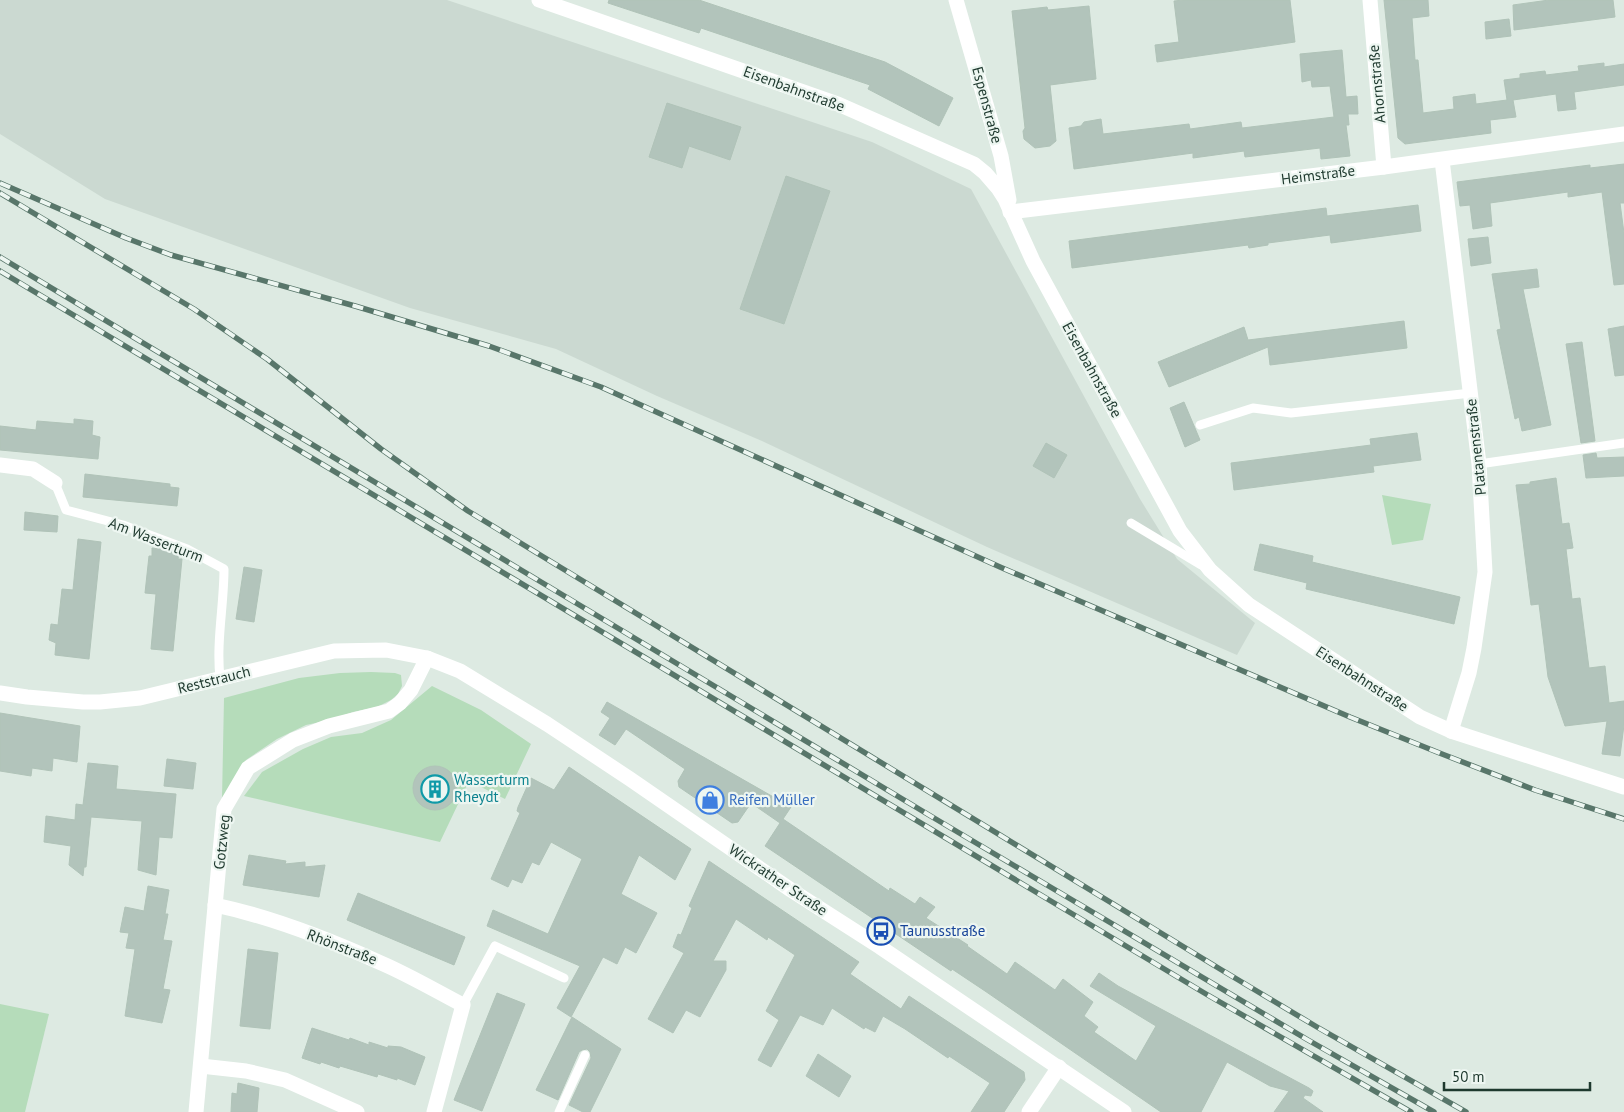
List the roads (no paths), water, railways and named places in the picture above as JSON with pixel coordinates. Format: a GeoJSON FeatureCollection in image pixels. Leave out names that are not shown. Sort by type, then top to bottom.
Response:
{"type":"FeatureCollection","features":[{"type":"Feature","properties":{"kind":"street","name":"Eisenbahnstraße"},"geometry":{"type":"LineString","coordinates":[[539,0],[838,104],[974,164],[998,188],[1033,261],[1180,531],[1210,570],[1249,605],[1420,716],[1451,731],[1624,787]]}},
{"type":"Feature","properties":{"kind":"street","name":"Espenstraße"},"geometry":{"type":"LineString","coordinates":[[956,0],[1001,156],[1010,212]]}},
{"type":"Feature","properties":{"kind":"street","name":"Ahornstraße"},"geometry":{"type":"LineString","coordinates":[[1370,0],[1384,167]]}},
{"type":"Feature","properties":{"kind":"street","name":"Heimstraße"},"geometry":{"type":"LineString","coordinates":[[1010,212],[1442,160],[1624,134]]}},
{"type":"Feature","properties":{"kind":"street","name":"Platanenstraße"},"geometry":{"type":"LineString","coordinates":[[1442,160],[1479,464],[1485,572],[1469,673],[1451,731]]}},
{"type":"Feature","properties":{"kind":"street","name":"Am Wasserturm"},"geometry":{"type":"LineString","coordinates":[[0,465],[34,468],[54,483]]}},
{"type":"Feature","properties":{"kind":"street","name":"Reststrauch"},"geometry":{"type":"LineString","coordinates":[[0,693],[27,697],[100,702],[140,698],[334,651],[386,650],[427,658]]}},
{"type":"Feature","properties":{"kind":"street","name":"Gotzweg"},"geometry":{"type":"LineString","coordinates":[[196,1112],[224,810],[248,768],[293,740],[329,726],[389,711],[400,703],[412,690],[427,658]]}},
{"type":"Feature","properties":{"kind":"street","name":"Wickrather Straße"},"geometry":{"type":"LineString","coordinates":[[427,658],[460,671],[547,724],[791,890],[880,947],[1124,1112]]}},
{"type":"Feature","properties":{"kind":"street","name":"Rhönstraße"},"geometry":{"type":"LineString","coordinates":[[215,904],[250,913],[373,960],[463,1004]]}},
{"type":"Feature","properties":{"kind":"street"},"geometry":{"type":"LineString","coordinates":[[434,1112],[463,1004]]}},
{"type":"Feature","properties":{"kind":"street"},"geometry":{"type":"LineString","coordinates":[[201,1066],[246,1071],[285,1080],[357,1112]]}},
{"type":"Feature","properties":{"kind":"street"},"geometry":{"type":"LineString","coordinates":[[1029,1112],[1059,1067]]}},
{"type":"Feature","properties":{"kind":"lane"},"geometry":{"type":"LineString","coordinates":[[1200,425],[1253,408],[1291,413],[1471,393]]}},
{"type":"Feature","properties":{"kind":"lane"},"geometry":{"type":"LineString","coordinates":[[1479,464],[1624,443]]}},
{"type":"Feature","properties":{"kind":"lane","name":"Am Wasserturm"},"geometry":{"type":"LineString","coordinates":[[54,483],[66,510],[123,524],[187,549],[224,569],[218,657],[220,678]]}},
{"type":"Feature","properties":{"kind":"lane"},"geometry":{"type":"LineString","coordinates":[[1132,523],[1210,570]]}},
{"type":"Feature","properties":{"kind":"lane"},"geometry":{"type":"LineString","coordinates":[[463,1004],[495,946],[564,978]]}},
{"type":"Feature","properties":{"kind":"lane"},"geometry":{"type":"LineString","coordinates":[[559,1112],[585,1055]]}},
{"type":"Feature","properties":{"kind":"railway"},"geometry":{"type":"LineString","coordinates":[[0,183],[126,238],[171,255],[355,306],[489,346],[601,387],[1000,567],[1350,717],[1535,790],[1624,819]]}},
{"type":"Feature","properties":{"kind":"railway"},"geometry":{"type":"LineString","coordinates":[[0,193],[194,309],[267,359],[381,449],[468,511],[1220,969],[1466,1112]]}},
{"type":"Feature","properties":{"kind":"railway"},"geometry":{"type":"LineString","coordinates":[[0,257],[929,815],[1308,1040],[1434,1112]]}},
{"type":"Feature","properties":{"kind":"railway"},"geometry":{"type":"LineString","coordinates":[[0,271],[1206,994],[1411,1112]]}},
{"type":"Feature","properties":{"kind":"place","name":"Wasserturm Rheydt"},"geometry":{"type":"Point","coordinates":[435,789]}},
{"type":"Feature","properties":{"kind":"place","name":"Reifen Müller"},"geometry":{"type":"Point","coordinates":[710,800]}},
{"type":"Feature","properties":{"kind":"place","name":"Taunusstraße"},"geometry":{"type":"Point","coordinates":[881,931]}}]}
